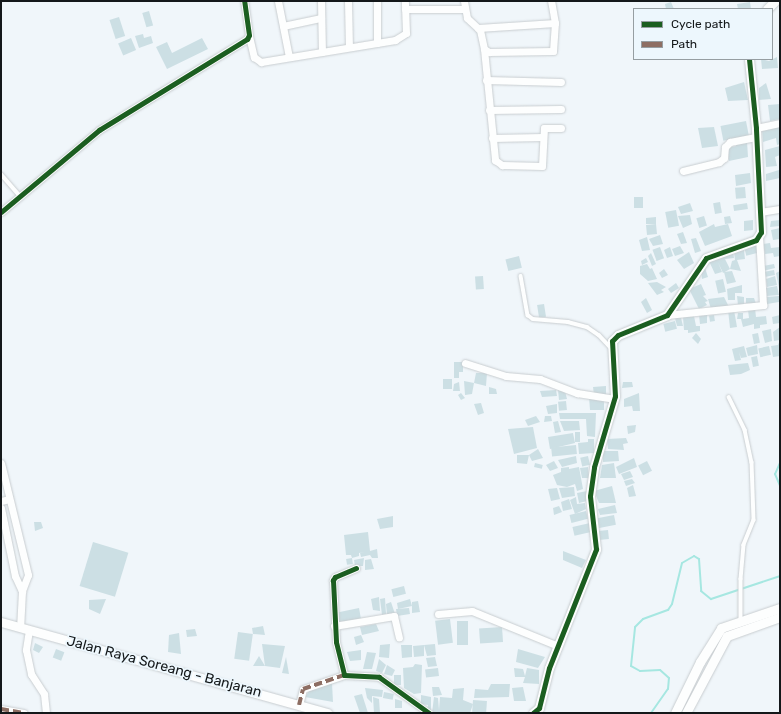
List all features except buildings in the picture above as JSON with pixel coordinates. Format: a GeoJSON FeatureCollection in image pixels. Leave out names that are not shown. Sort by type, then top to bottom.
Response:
{"type":"FeatureCollection","features":[{"type":"Feature","properties":{"kind":"street"},"geometry":{"type":"LineString","coordinates":[[244,1],[248,37],[256,61],[322,52],[402,38],[406,33],[405,1]]}},
{"type":"Feature","properties":{"kind":"street"},"geometry":{"type":"LineString","coordinates":[[278,1],[289,57]]}},
{"type":"Feature","properties":{"kind":"street"},"geometry":{"type":"LineString","coordinates":[[321,1],[322,52]]}},
{"type":"Feature","properties":{"kind":"street"},"geometry":{"type":"LineString","coordinates":[[348,1],[349,47]]}},
{"type":"Feature","properties":{"kind":"street"},"geometry":{"type":"LineString","coordinates":[[377,1],[377,43]]}},
{"type":"Feature","properties":{"kind":"street"},"geometry":{"type":"LineString","coordinates":[[434,1],[434,9]]}},
{"type":"Feature","properties":{"kind":"street"},"geometry":{"type":"LineString","coordinates":[[464,1],[467,18],[478,28],[484,49],[495,160],[499,163],[538,167],[544,162],[544,128],[561,128]]}},
{"type":"Feature","properties":{"kind":"street"},"geometry":{"type":"LineString","coordinates":[[484,49],[489,52],[551,52],[555,48],[555,23],[551,1]]}},
{"type":"Feature","properties":{"kind":"street"},"geometry":{"type":"LineString","coordinates":[[406,9],[465,9]]}},
{"type":"Feature","properties":{"kind":"street"},"geometry":{"type":"LineString","coordinates":[[283,26],[321,18]]}},
{"type":"Feature","properties":{"kind":"street"},"geometry":{"type":"LineString","coordinates":[[478,28],[555,23]]}},
{"type":"Feature","properties":{"kind":"street"},"geometry":{"type":"LineString","coordinates":[[1,212],[99,130],[248,37]]}},
{"type":"Feature","properties":{"kind":"street"},"geometry":{"type":"LineString","coordinates":[[533,713],[539,708],[572,606],[596,549],[590,496],[594,467],[616,389],[611,348],[612,341],[618,334],[667,315],[764,305],[759,236],[760,212],[756,133],[749,60]]}},
{"type":"Feature","properties":{"kind":"street"},"geometry":{"type":"LineString","coordinates":[[486,80],[561,82]]}},
{"type":"Feature","properties":{"kind":"street"},"geometry":{"type":"LineString","coordinates":[[489,110],[561,109]]}},
{"type":"Feature","properties":{"kind":"street"},"geometry":{"type":"LineString","coordinates":[[683,171],[720,162],[724,158],[727,144],[780,123]]}},
{"type":"Feature","properties":{"kind":"street"},"geometry":{"type":"LineString","coordinates":[[492,138],[543,137]]}},
{"type":"Feature","properties":{"kind":"street"},"geometry":{"type":"LineString","coordinates":[[760,212],[780,209]]}},
{"type":"Feature","properties":{"kind":"street"},"geometry":{"type":"LineString","coordinates":[[667,315],[706,258],[756,240],[759,236]]}},
{"type":"Feature","properties":{"kind":"street"},"geometry":{"type":"LineString","coordinates":[[465,362],[506,376],[540,379],[577,393],[614,399]]}},
{"type":"Feature","properties":{"kind":"street"},"geometry":{"type":"LineString","coordinates":[[1,463],[28,575],[22,591]]}},
{"type":"Feature","properties":{"kind":"street"},"geometry":{"type":"LineString","coordinates":[[1,501],[9,499]]}},
{"type":"Feature","properties":{"kind":"street"},"geometry":{"type":"LineString","coordinates":[[1,508],[16,576],[22,591],[28,656],[32,674],[44,694],[46,713]]}},
{"type":"Feature","properties":{"kind":"street"},"geometry":{"type":"LineString","coordinates":[[344,675],[338,658],[334,626],[333,578],[356,568]]}},
{"type":"Feature","properties":{"kind":"street"},"geometry":{"type":"LineString","coordinates":[[686,713],[704,664],[721,628],[780,608]]}},
{"type":"Feature","properties":{"kind":"street"},"geometry":{"type":"LineString","coordinates":[[438,614],[472,611],[558,646]]}},
{"type":"Feature","properties":{"kind":"street"},"geometry":{"type":"LineString","coordinates":[[334,626],[394,616],[400,637]]}},
{"type":"Feature","properties":{"kind":"street"},"geometry":{"type":"LineString","coordinates":[[675,713],[704,664],[727,636],[780,617]]}},
{"type":"Feature","properties":{"kind":"street","name":"Jalan Raya Soreang - Banjaran"},"geometry":{"type":"LineString","coordinates":[[1,622],[328,713]]}},
{"type":"Feature","properties":{"kind":"street"},"geometry":{"type":"LineString","coordinates":[[299,705],[303,689],[344,675],[366,674],[379,677],[429,713]]}},
{"type":"Feature","properties":{"kind":"street"},"geometry":{"type":"LineString","coordinates":[[1,709],[24,713]]}},
{"type":"Feature","properties":{"kind":"lane"},"geometry":{"type":"LineString","coordinates":[[1,174],[20,196]]}},
{"type":"Feature","properties":{"kind":"lane"},"geometry":{"type":"LineString","coordinates":[[521,276],[528,314],[533,319],[568,322],[587,327],[600,335],[611,348]]}},
{"type":"Feature","properties":{"kind":"lane"},"geometry":{"type":"LineString","coordinates":[[729,397],[745,430],[752,462],[754,520],[744,545],[741,584],[741,620]]}},
{"type":"Feature","properties":{"kind":"waterway"},"geometry":{"type":"LineString","coordinates":[[780,463],[775,474],[780,486]]}},
{"type":"Feature","properties":{"kind":"waterway"},"geometry":{"type":"LineString","coordinates":[[651,713],[668,689],[669,678],[660,670],[640,671],[631,666],[635,627],[643,619],[668,610],[672,604],[682,563],[694,556],[699,559],[701,591],[711,599],[780,576]]}},
{"type":"Feature","properties":{"kind":"marked path"},"geometry":{"type":"LineString","coordinates":[[299,705],[303,689],[344,675]]}},
{"type":"Feature","properties":{"kind":"marked path"},"geometry":{"type":"LineString","coordinates":[[1,709],[24,713]]}},
{"type":"Feature","properties":{"kind":"cycle path"},"geometry":{"type":"LineString","coordinates":[[1,212],[99,130],[247,39],[249,35],[244,1]]}},
{"type":"Feature","properties":{"kind":"cycle path"},"geometry":{"type":"LineString","coordinates":[[533,713],[539,708],[549,668],[596,549],[590,496],[594,467],[615,396],[612,341],[618,335],[667,315],[706,258],[756,240],[761,232],[756,128],[749,60]]}},
{"type":"Feature","properties":{"kind":"cycle path"},"geometry":{"type":"LineString","coordinates":[[356,568],[335,577],[333,580],[336,642],[344,675],[379,677],[429,713]]}}]}
